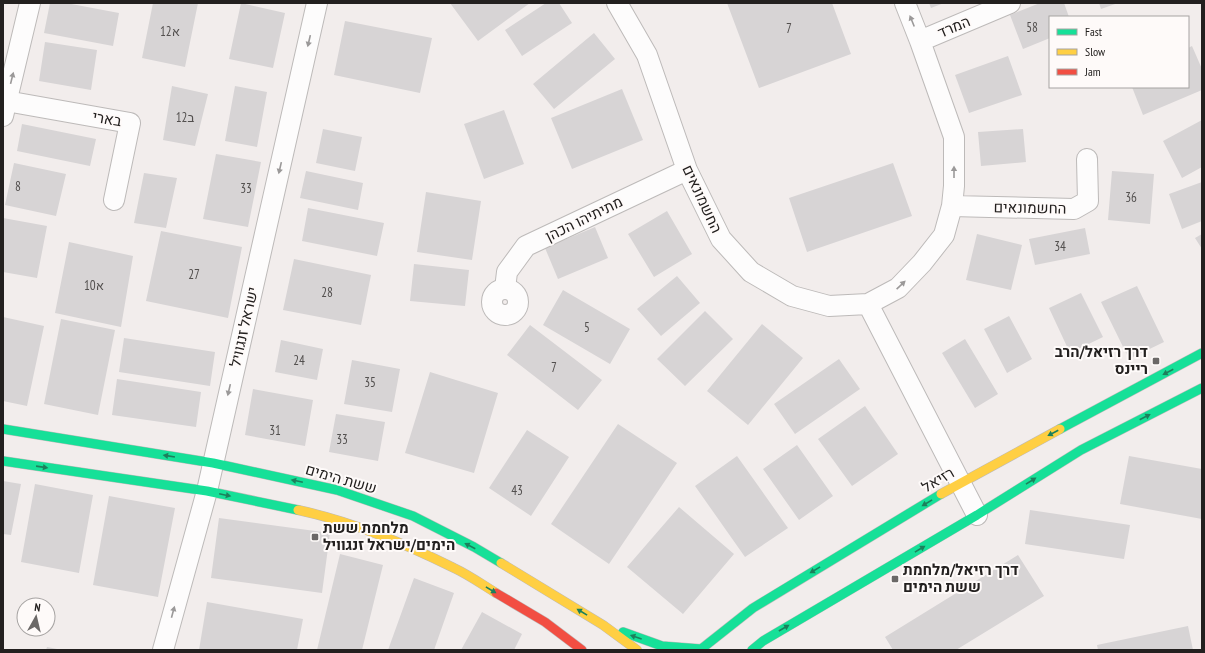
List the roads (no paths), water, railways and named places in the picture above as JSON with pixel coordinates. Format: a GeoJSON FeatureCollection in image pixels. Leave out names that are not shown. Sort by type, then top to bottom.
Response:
{"type":"FeatureCollection","features":[{"type":"Feature","properties":{"kind":"street","name":"בארי"},"geometry":{"type":"LineString","coordinates":[[30,3],[5,108],[130,123],[114,200]]}},
{"type":"Feature","properties":{"kind":"street","name":"ישראל זנגוויל"},"geometry":{"type":"LineString","coordinates":[[163,650],[207,491],[317,3]]}},
{"type":"Feature","properties":{"kind":"street","name":"החשמונאים"},"geometry":{"type":"LineString","coordinates":[[617,3],[647,55],[687,170],[721,240],[751,272],[792,296],[829,306],[868,304],[898,288],[922,263],[944,236],[952,206],[954,186],[954,137],[905,3]]}},
{"type":"Feature","properties":{"kind":"street","name":"המרד"},"geometry":{"type":"LineString","coordinates":[[920,41],[1010,3]]}},
{"type":"Feature","properties":{"kind":"street","name":"החשמונאים"},"geometry":{"type":"LineString","coordinates":[[952,206],[1074,209],[1088,201],[1087,158]]}},
{"type":"Feature","properties":{"kind":"street","name":"מתיתיהו הכהן"},"geometry":{"type":"LineString","coordinates":[[505,290],[507,272],[526,246],[687,170]]}},
{"type":"Feature","properties":{"kind":"street"},"geometry":{"type":"LineString","coordinates":[[868,304],[977,515]]}},
{"type":"Feature","properties":{"kind":"street","name":"רזיאל"},"geometry":{"type":"LineString","coordinates":[[700,650],[753,608],[960,483],[1202,353]]}},
{"type":"Feature","properties":{"kind":"street"},"geometry":{"type":"LineString","coordinates":[[752,650],[763,641],[977,515],[1081,450],[1202,388]]}},
{"type":"Feature","properties":{"kind":"street","name":"ששת הימים"},"geometry":{"type":"LineString","coordinates":[[3,429],[213,463],[337,490],[412,516],[474,547],[603,625],[637,650]]}},
{"type":"Feature","properties":{"kind":"street"},"geometry":{"type":"LineString","coordinates":[[3,461],[207,491],[326,516],[392,540],[455,568],[545,622],[582,650]]}},
{"type":"Feature","properties":{"kind":"street"},"geometry":{"type":"LineString","coordinates":[[603,625],[662,646],[700,650]]}},
{"type":"Feature","properties":{"kind":"street"},"geometry":{"type":"LineString","coordinates":[[570,641],[576,650]]}},
{"type":"Feature","properties":{"kind":"place","name":"דרך רזיאל/הרב ריינס"},"geometry":{"type":"Point","coordinates":[1156,361]}},
{"type":"Feature","properties":{"kind":"place","name":"מלחמת ששת הימים/ישראל זנגוויל"},"geometry":{"type":"Point","coordinates":[315,537]}},
{"type":"Feature","properties":{"kind":"place","name":"דרך רזיאל/מלחמת ששת הימים"},"geometry":{"type":"Point","coordinates":[895,579]}}]}
